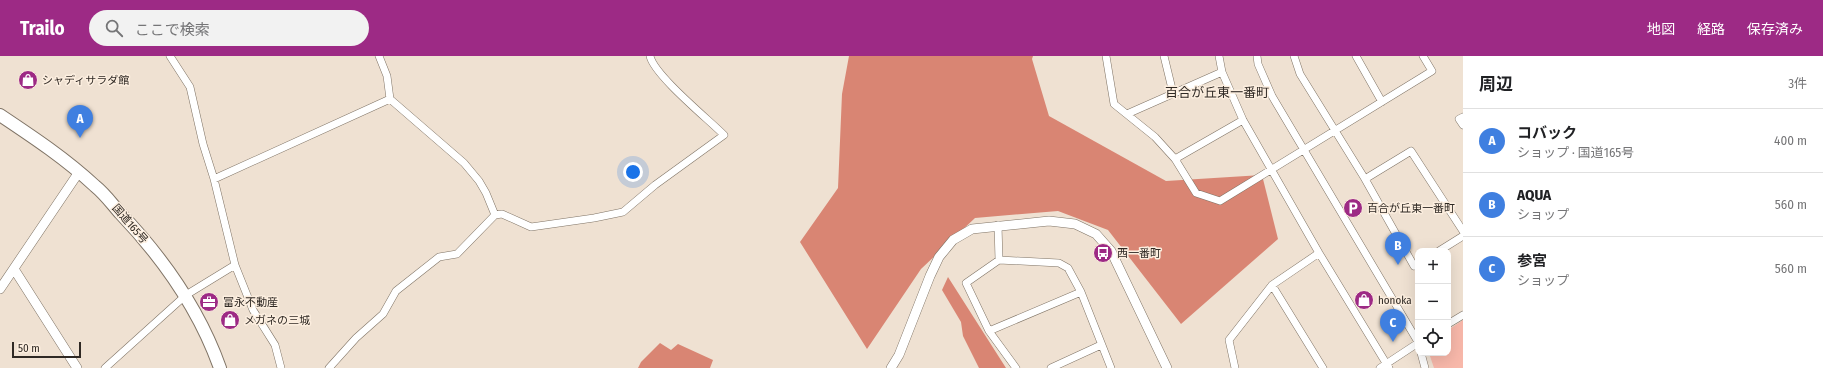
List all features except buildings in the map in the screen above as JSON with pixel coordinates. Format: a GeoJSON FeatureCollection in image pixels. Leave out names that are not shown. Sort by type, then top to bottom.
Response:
{"type":"FeatureCollection","features":[{"type":"Feature","properties":{"kind":"highway","name":"国道165号"},"geometry":{"type":"LineString","coordinates":[[0,115],[44,144],[97,187],[140,234],[186,295],[214,350],[220,368]]}},
{"type":"Feature","properties":{"kind":"street"},"geometry":{"type":"LineString","coordinates":[[170,56],[190,87],[203,144],[214,179],[235,265],[253,310],[275,345],[282,368]]}},
{"type":"Feature","properties":{"kind":"street"},"geometry":{"type":"LineString","coordinates":[[379,56],[387,76],[390,99],[464,163],[479,181],[486,193],[495,215]]}},
{"type":"Feature","properties":{"kind":"street"},"geometry":{"type":"LineString","coordinates":[[329,368],[356,338],[383,314],[396,291],[439,257],[457,254],[495,215],[502,214],[531,227],[543,227],[623,212],[655,185],[724,135],[670,84],[651,61],[650,56]]}},
{"type":"Feature","properties":{"kind":"street"},"geometry":{"type":"LineString","coordinates":[[1106,56],[1114,104],[1155,137],[1176,159],[1196,193],[1220,201],[1432,71],[1423,56]]}},
{"type":"Feature","properties":{"kind":"street"},"geometry":{"type":"LineString","coordinates":[[1164,56],[1173,93]]}},
{"type":"Feature","properties":{"kind":"street"},"geometry":{"type":"LineString","coordinates":[[1219,56],[1222,72],[1242,120],[1272,169],[1319,253],[1388,366]]}},
{"type":"Feature","properties":{"kind":"street"},"geometry":{"type":"LineString","coordinates":[[1257,56],[1258,64],[1272,96],[1415,337]]}},
{"type":"Feature","properties":{"kind":"street"},"geometry":{"type":"LineString","coordinates":[[1294,56],[1300,74],[1336,130],[1415,266]]}},
{"type":"Feature","properties":{"kind":"street"},"geometry":{"type":"LineString","coordinates":[[1356,56],[1382,102]]}},
{"type":"Feature","properties":{"kind":"street"},"geometry":{"type":"LineString","coordinates":[[1127,114],[1222,72]]}},
{"type":"Feature","properties":{"kind":"street"},"geometry":{"type":"LineString","coordinates":[[214,179],[390,99]]}},
{"type":"Feature","properties":{"kind":"street"},"geometry":{"type":"LineString","coordinates":[[1463,117],[1460,119],[1463,125]]}},
{"type":"Feature","properties":{"kind":"street"},"geometry":{"type":"LineString","coordinates":[[1176,159],[1242,120]]}},
{"type":"Feature","properties":{"kind":"street"},"geometry":{"type":"LineString","coordinates":[[1365,179],[1411,151],[1463,231]]}},
{"type":"Feature","properties":{"kind":"street"},"geometry":{"type":"LineString","coordinates":[[0,289],[79,172]]}},
{"type":"Feature","properties":{"kind":"street"},"geometry":{"type":"LineString","coordinates":[[891,368],[899,355],[939,257],[953,240],[972,229],[998,225],[1049,221],[1075,224],[1096,234],[1111,251],[1167,368]]}},
{"type":"Feature","properties":{"kind":"street"},"geometry":{"type":"LineString","coordinates":[[998,225],[999,260]]}},
{"type":"Feature","properties":{"kind":"street"},"geometry":{"type":"LineString","coordinates":[[1444,248],[1463,236]]}},
{"type":"Feature","properties":{"kind":"street"},"geometry":{"type":"LineString","coordinates":[[1235,368],[1229,340],[1272,285],[1319,253]]}},
{"type":"Feature","properties":{"kind":"street"},"geometry":{"type":"LineString","coordinates":[[1016,368],[989,331],[966,283],[999,260],[1059,263],[1068,268],[1081,292],[1111,368]]}},
{"type":"Feature","properties":{"kind":"street"},"geometry":{"type":"LineString","coordinates":[[105,368],[186,295],[235,265]]}},
{"type":"Feature","properties":{"kind":"street"},"geometry":{"type":"LineString","coordinates":[[14,269],[77,368]]}},
{"type":"Feature","properties":{"kind":"street"},"geometry":{"type":"LineString","coordinates":[[1272,285],[1323,368]]}},
{"type":"Feature","properties":{"kind":"street"},"geometry":{"type":"LineString","coordinates":[[989,331],[1081,292]]}},
{"type":"Feature","properties":{"kind":"street"},"geometry":{"type":"LineString","coordinates":[[1451,322],[1463,315]]}},
{"type":"Feature","properties":{"kind":"street"},"geometry":{"type":"LineString","coordinates":[[1380,368],[1388,366],[1415,344]]}},
{"type":"Feature","properties":{"kind":"street"},"geometry":{"type":"LineString","coordinates":[[1051,368],[1101,345]]}},
{"type":"Feature","properties":{"kind":"street"},"geometry":{"type":"LineString","coordinates":[[1423,356],[1425,368]]}},
{"type":"Feature","properties":{"kind":"shaded area"},"geometry":{"type":"Polygon","coordinates":[[[849,56],[1033,56],[1032,59],[1049,116],[1166,181],[1262,175],[1278,239],[1181,324],[1108,230],[1058,211],[975,218],[921,269],[867,349],[800,242],[838,188],[842,94],[849,56]]]}},
{"type":"Feature","properties":{"kind":"shaded area"},"geometry":{"type":"Polygon","coordinates":[[[948,277],[1006,368],[979,368],[963,336],[961,322],[942,290],[948,277]]]}},
{"type":"Feature","properties":{"kind":"shaded area"},"geometry":{"type":"Polygon","coordinates":[[[1463,320],[1463,368],[1434,368],[1430,356],[1451,356],[1451,328],[1463,320]]]}},
{"type":"Feature","properties":{"kind":"shaded area"},"geometry":{"type":"Polygon","coordinates":[[[660,343],[671,350],[678,344],[713,360],[710,368],[638,368],[641,362],[660,343]]]}},
{"type":"Feature","properties":{"kind":"place","name":"シャディサラダ館"},"geometry":{"type":"Point","coordinates":[28,80]}},
{"type":"Feature","properties":{"kind":"place","name":"コバック"},"geometry":{"type":"Point","coordinates":[80,138]}},
{"type":"Feature","properties":{"kind":"place","name":"百合が丘東一番町"},"geometry":{"type":"Point","coordinates":[1353,208]}},
{"type":"Feature","properties":{"kind":"place","name":"西一番町"},"geometry":{"type":"Point","coordinates":[1103,253]}},
{"type":"Feature","properties":{"kind":"place","name":"AQUA"},"geometry":{"type":"Point","coordinates":[1398,265]}},
{"type":"Feature","properties":{"kind":"place","name":"honoka"},"geometry":{"type":"Point","coordinates":[1364,300]}},
{"type":"Feature","properties":{"kind":"place","name":"富永不動産"},"geometry":{"type":"Point","coordinates":[209,302]}},
{"type":"Feature","properties":{"kind":"place","name":"メガネの三城"},"geometry":{"type":"Point","coordinates":[230,320]}},
{"type":"Feature","properties":{"kind":"place","name":"参宮"},"geometry":{"type":"Point","coordinates":[1393,342]}},
{"type":"Feature","properties":{"kind":"district","name":"百合が丘東一番町"},"geometry":{"type":"Point","coordinates":[1217,92]}}]}
